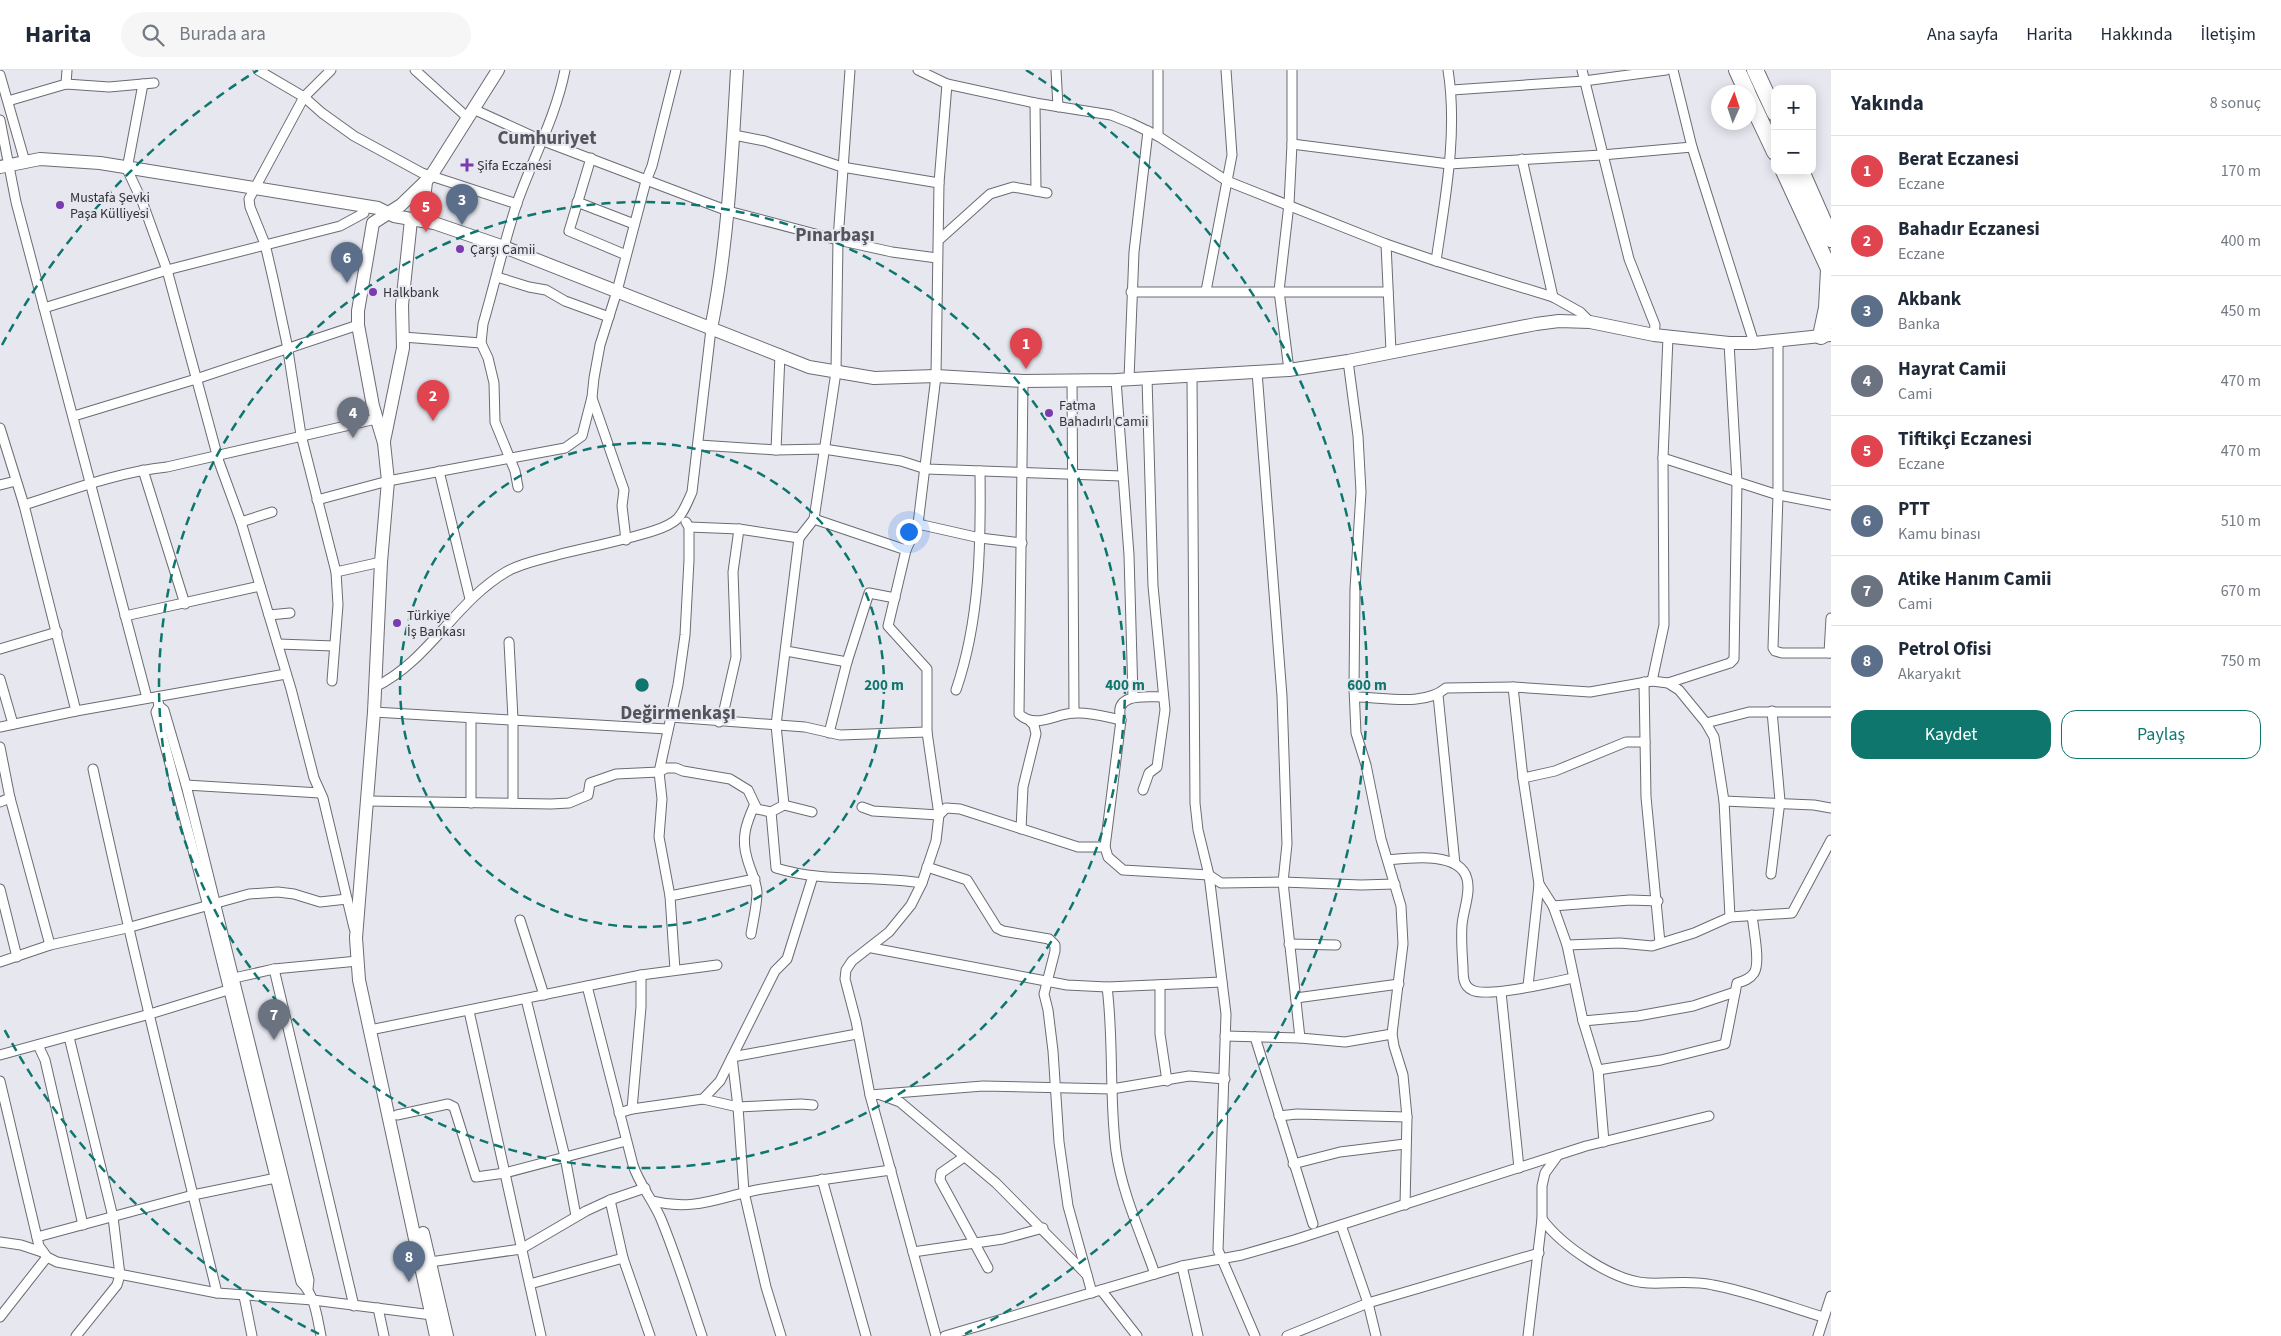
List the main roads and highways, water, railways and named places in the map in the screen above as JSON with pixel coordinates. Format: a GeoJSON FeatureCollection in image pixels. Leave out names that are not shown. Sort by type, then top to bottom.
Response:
{"type":"FeatureCollection","features":[{"type":"Feature","properties":{"kind":"highway"},"geometry":{"type":"LineString","coordinates":[[1737,70],[1744,85]]}},
{"type":"Feature","properties":{"kind":"highway"},"geometry":{"type":"LineString","coordinates":[[1755,70],[1771,104]]}},
{"type":"Feature","properties":{"kind":"highway"},"geometry":{"type":"LineString","coordinates":[[1756,111],[1771,143]]}},
{"type":"Feature","properties":{"kind":"highway"},"geometry":{"type":"LineString","coordinates":[[1786,175],[1830,271],[1826,336]]}},
{"type":"Feature","properties":{"kind":"highway"},"geometry":{"type":"LineString","coordinates":[[1803,175],[1831,239]]}},
{"type":"Feature","properties":{"kind":"main road"},"geometry":{"type":"LineString","coordinates":[[446,1336],[397,1115],[359,980],[356,938],[374,712],[381,562],[388,481],[384,443],[376,418],[358,325],[358,305],[374,223],[401,205],[428,179],[498,70]]}},
{"type":"Feature","properties":{"kind":"main road"},"geometry":{"type":"LineString","coordinates":[[711,329],[718,294],[728,211],[737,70]]}},
{"type":"Feature","properties":{"kind":"main road"},"geometry":{"type":"LineString","coordinates":[[5,166],[40,159],[73,160],[254,188],[360,209],[378,208],[387,213],[411,220],[428,222],[504,247],[809,367],[874,378],[936,376],[1023,381],[1123,379],[1288,370],[1348,361],[1559,321],[1590,322],[1654,335],[1730,343],[1754,343],[1826,336]]}},
{"type":"Feature","properties":{"kind":"main road"},"geometry":{"type":"LineString","coordinates":[[428,179],[424,199],[428,222]]}},
{"type":"Feature","properties":{"kind":"main road"},"geometry":{"type":"LineString","coordinates":[[360,209],[374,223]]}},
{"type":"Feature","properties":{"kind":"main road"},"geometry":{"type":"LineString","coordinates":[[384,443],[390,404],[402,359],[404,337],[402,305],[411,220]]}},
{"type":"Feature","properties":{"kind":"main road"},"geometry":{"type":"LineString","coordinates":[[356,938],[436,1336]]}},
{"type":"Feature","properties":{"kind":"place","name":"Şifa Eczanesi"},"geometry":{"type":"Point","coordinates":[467,165]}},
{"type":"Feature","properties":{"kind":"place","name":"Mustafa Şevki Paşa Külliyesi"},"geometry":{"type":"Point","coordinates":[60,205]}},
{"type":"Feature","properties":{"kind":"place","name":"Akbank"},"geometry":{"type":"Point","coordinates":[462,225]}},
{"type":"Feature","properties":{"kind":"place","name":"Tiftikçi Eczanesi"},"geometry":{"type":"Point","coordinates":[426,232]}},
{"type":"Feature","properties":{"kind":"place","name":"Çarşı Camii"},"geometry":{"type":"Point","coordinates":[460,249]}},
{"type":"Feature","properties":{"kind":"place","name":"PTT"},"geometry":{"type":"Point","coordinates":[347,283]}},
{"type":"Feature","properties":{"kind":"place","name":"Halkbank"},"geometry":{"type":"Point","coordinates":[373,292]}},
{"type":"Feature","properties":{"kind":"place","name":"Berat Eczanesi"},"geometry":{"type":"Point","coordinates":[1026,369]}},
{"type":"Feature","properties":{"kind":"place","name":"Fatma Bahadırlı Camii"},"geometry":{"type":"Point","coordinates":[1049,413]}},
{"type":"Feature","properties":{"kind":"place","name":"Bahadır Eczanesi"},"geometry":{"type":"Point","coordinates":[433,421]}},
{"type":"Feature","properties":{"kind":"place","name":"Hayrat Camii"},"geometry":{"type":"Point","coordinates":[353,438]}},
{"type":"Feature","properties":{"kind":"place","name":"Türkiye İş Bankası"},"geometry":{"type":"Point","coordinates":[397,623]}},
{"type":"Feature","properties":{"kind":"place","name":"Atike Hanım Camii"},"geometry":{"type":"Point","coordinates":[274,1040]}},
{"type":"Feature","properties":{"kind":"place","name":"Petrol Ofisi"},"geometry":{"type":"Point","coordinates":[409,1282]}},
{"type":"Feature","properties":{"kind":"district","name":"Cumhuriyet"},"geometry":{"type":"Point","coordinates":[547,137]}},
{"type":"Feature","properties":{"kind":"district","name":"Pınarbaşı"},"geometry":{"type":"Point","coordinates":[835,234]}},
{"type":"Feature","properties":{"kind":"district","name":"Değirmenkaşı"},"geometry":{"type":"Point","coordinates":[678,712]}}]}
